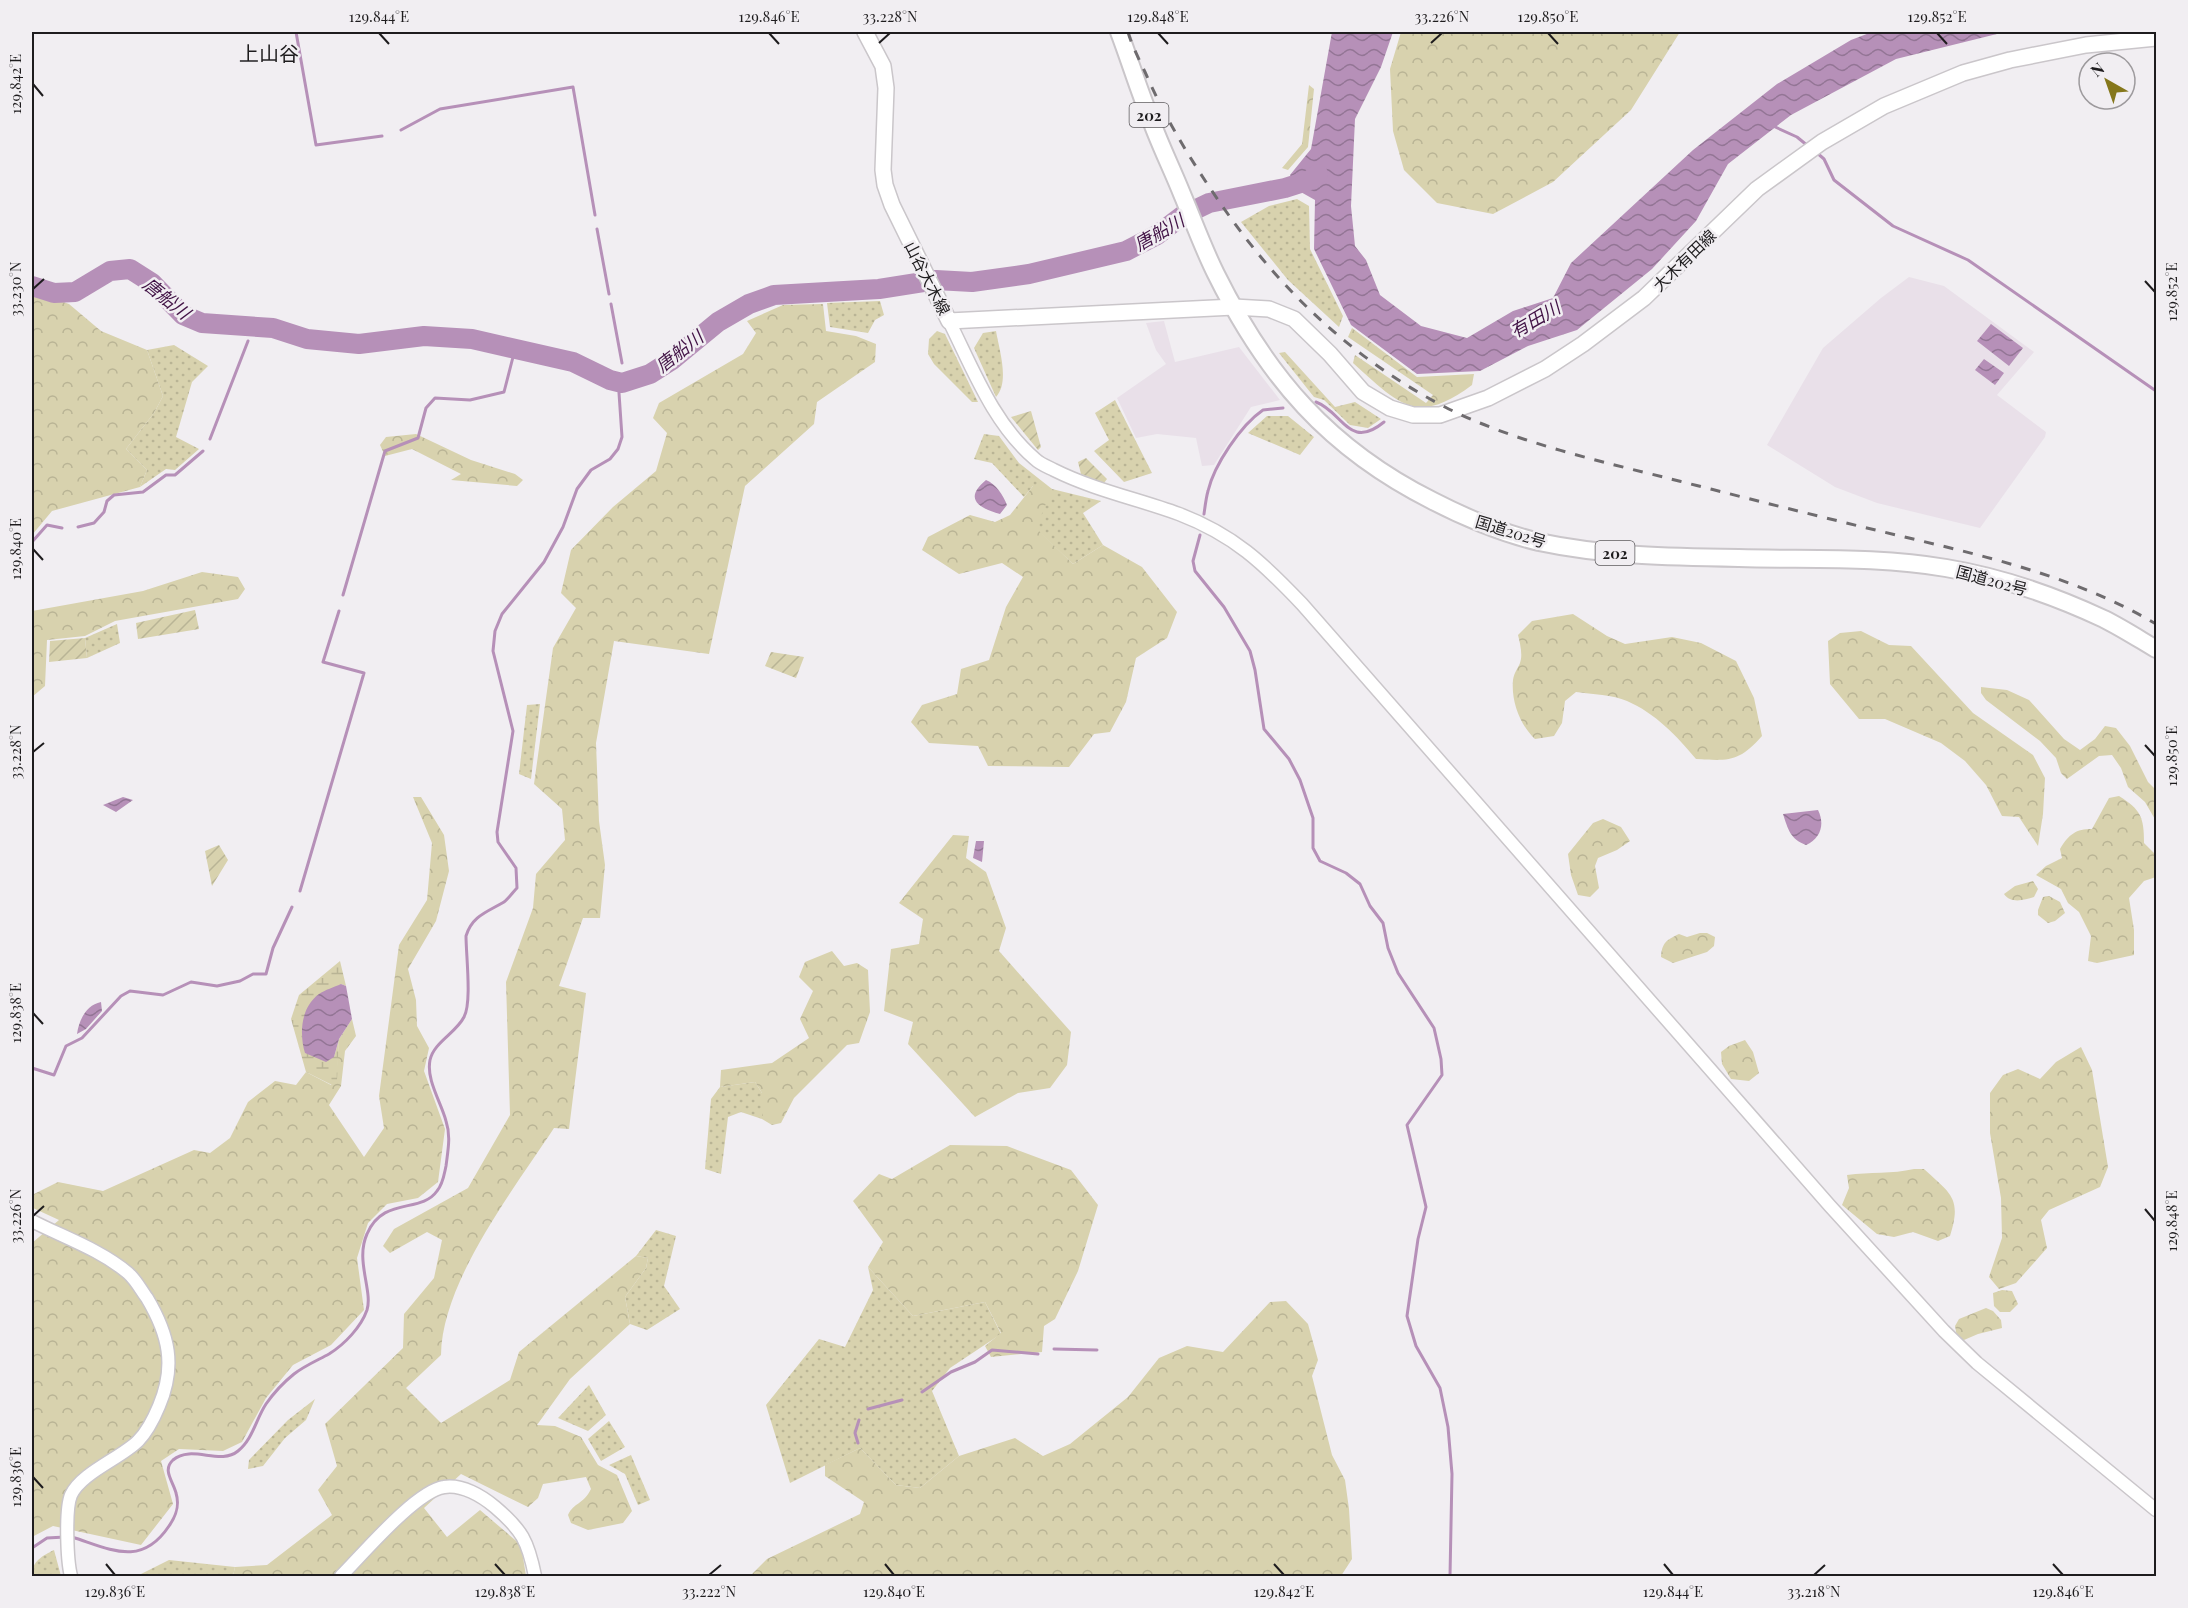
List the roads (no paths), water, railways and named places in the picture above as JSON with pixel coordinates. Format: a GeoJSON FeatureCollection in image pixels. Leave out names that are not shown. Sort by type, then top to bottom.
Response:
{"type":"FeatureCollection","features":[{"type":"Feature","properties":{"kind":"highway","name":"国道202号"},"geometry":{"type":"LineString","coordinates":[[1119,32],[1150,119],[1216,275],[1262,355],[1288,391],[1350,450],[1408,488],[1490,526],[1538,541],[1647,556],[1876,561],[1942,567],[1985,575],[2035,591],[2104,620],[2157,649]]}},
{"type":"Feature","properties":{"kind":"main road","name":"山谷大木線"},"geometry":{"type":"LineString","coordinates":[[865,32],[882,66],[886,88],[883,170],[885,185],[892,205],[950,321],[1234,307]]}},
{"type":"Feature","properties":{"kind":"main road","name":"大木有田線"},"geometry":{"type":"LineString","coordinates":[[1234,307],[1269,309],[1294,319],[1330,354],[1363,392],[1390,408],[1413,415],[1440,415],[1488,398],[1545,369],[1583,344],[1644,298],[1757,189],[1822,142],[1884,106],[1963,73],[2010,60],[2086,45],[2157,38]]}},
{"type":"Feature","properties":{"kind":"street"},"geometry":{"type":"LineString","coordinates":[[950,321],[998,417],[1013,438],[1036,461],[1074,481],[1179,514],[1214,529],[1265,565],[1302,604],[1830,1206],[1936,1323],[1977,1362],[2157,1510]]}},
{"type":"Feature","properties":{"kind":"street"},"geometry":{"type":"LineString","coordinates":[[32,1221],[110,1261],[129,1274],[138,1284],[157,1316],[168,1345],[169,1374],[166,1388],[152,1422],[138,1441],[87,1477],[71,1495],[68,1563],[71,1576]]}},
{"type":"Feature","properties":{"kind":"street"},"geometry":{"type":"LineString","coordinates":[[341,1576],[416,1501],[434,1490],[447,1486],[482,1496],[510,1520],[520,1531],[529,1549],[534,1576]]}},
{"type":"Feature","properties":{"kind":"water","name":"有田川"},"geometry":{"type":"Polygon","coordinates":[[[1332,32],[1393,32],[1381,67],[1355,119],[1351,206],[1355,246],[1366,260],[1380,295],[1421,326],[1467,338],[1513,311],[1553,298],[1571,263],[1693,150],[1777,84],[1851,40],[1872,32],[2005,32],[1896,59],[1791,115],[1728,164],[1696,221],[1652,269],[1577,330],[1528,346],[1480,371],[1417,374],[1351,325],[1314,249],[1315,200],[1299,191],[1290,175],[1311,149],[1332,32]]]}},
{"type":"Feature","properties":{"kind":"water"},"geometry":{"type":"Polygon","coordinates":[[[1991,324],[2023,348],[2009,366],[1977,341],[1991,324]]]}},
{"type":"Feature","properties":{"kind":"water"},"geometry":{"type":"Polygon","coordinates":[[[1984,359],[2004,373],[1995,385],[1975,370],[1984,359]]]}},
{"type":"Feature","properties":{"kind":"water"},"geometry":{"type":"Polygon","coordinates":[[[986,480],[999,490],[1007,505],[1000,514],[976,502],[976,492],[986,480]]]}},
{"type":"Feature","properties":{"kind":"water"},"geometry":{"type":"Polygon","coordinates":[[[123,797],[133,800],[116,812],[103,805],[123,797]]]}},
{"type":"Feature","properties":{"kind":"water"},"geometry":{"type":"Polygon","coordinates":[[[1818,810],[1821,825],[1818,835],[1806,845],[1801,843],[1788,829],[1783,814],[1818,810]]]}},
{"type":"Feature","properties":{"kind":"water"},"geometry":{"type":"Polygon","coordinates":[[[976,841],[984,841],[982,862],[973,858],[976,841]]]}},
{"type":"Feature","properties":{"kind":"water"},"geometry":{"type":"Polygon","coordinates":[[[341,984],[346,986],[352,1019],[339,1039],[334,1057],[326,1062],[305,1053],[302,1037],[303,1021],[313,999],[341,984]]]}},
{"type":"Feature","properties":{"kind":"water"},"geometry":{"type":"Polygon","coordinates":[[[101,1002],[102,1011],[86,1029],[77,1034],[79,1024],[87,1010],[101,1002]]]}},
{"type":"Feature","properties":{"kind":"waterway"},"geometry":{"type":"LineString","coordinates":[[296,32],[316,145],[382,136]]}},
{"type":"Feature","properties":{"kind":"waterway"},"geometry":{"type":"LineString","coordinates":[[401,130],[440,109],[573,87],[595,215]]}},
{"type":"Feature","properties":{"kind":"waterway"},"geometry":{"type":"LineString","coordinates":[[1773,126],[1797,137],[1808,146]]}},
{"type":"Feature","properties":{"kind":"waterway"},"geometry":{"type":"LineString","coordinates":[[1816,152],[1824,159],[1834,180],[1893,226],[1968,260],[2156,391]]}},
{"type":"Feature","properties":{"kind":"waterway","name":"唐船川"},"geometry":{"type":"LineString","coordinates":[[32,286],[54,293],[75,292],[110,271],[130,269],[152,283],[183,315],[202,323],[273,328],[307,339],[359,344],[424,336],[472,339],[573,362],[610,380],[622,383],[650,374],[672,360],[718,322],[749,304],[774,295],[879,289],[936,280],[972,282],[1029,274],[1126,251],[1157,235],[1182,216],[1209,203],[1285,188],[1310,180],[1318,174]]}},
{"type":"Feature","properties":{"kind":"waterway"},"geometry":{"type":"LineString","coordinates":[[597,229],[609,294]]}},
{"type":"Feature","properties":{"kind":"waterway"},"geometry":{"type":"LineString","coordinates":[[611,304],[622,363]]}},
{"type":"Feature","properties":{"kind":"waterway"},"geometry":{"type":"LineString","coordinates":[[210,439],[248,341]]}},
{"type":"Feature","properties":{"kind":"waterway"},"geometry":{"type":"LineString","coordinates":[[343,595],[385,451],[418,438],[426,408],[435,398],[470,400],[504,392],[513,357],[519,351]]}},
{"type":"Feature","properties":{"kind":"waterway"},"geometry":{"type":"LineString","coordinates":[[72,1537],[124,1552],[147,1547],[158,1539],[171,1522],[177,1507],[176,1493],[168,1472],[173,1460],[189,1454],[231,1455],[243,1446],[275,1392],[298,1371],[341,1345],[361,1323],[368,1302],[363,1264],[364,1244],[374,1222],[382,1214],[430,1198],[441,1185],[449,1143],[448,1127],[432,1083],[430,1060],[436,1048],[464,1017],[468,1001],[466,936],[469,929],[476,919],[504,902],[517,888],[516,868],[498,842],[497,832],[513,731],[493,651],[495,631],[502,614],[544,562],[563,527],[577,489],[591,470],[610,459],[618,449],[622,437],[619,393],[622,383]]}},
{"type":"Feature","properties":{"kind":"waterway"},"geometry":{"type":"LineString","coordinates":[[1316,402],[1354,431],[1362,433],[1384,422]]}},
{"type":"Feature","properties":{"kind":"waterway"},"geometry":{"type":"LineString","coordinates":[[1204,514],[1216,469],[1238,435],[1263,410],[1283,408]]}},
{"type":"Feature","properties":{"kind":"waterway"},"geometry":{"type":"LineString","coordinates":[[78,527],[94,523],[104,512],[107,501],[114,495],[143,492],[166,475],[175,475],[203,451]]}},
{"type":"Feature","properties":{"kind":"waterway"},"geometry":{"type":"LineString","coordinates":[[32,542],[47,525],[62,528]]}},
{"type":"Feature","properties":{"kind":"waterway"},"geometry":{"type":"LineString","coordinates":[[1200,535],[1193,561],[1195,571],[1224,607],[1250,651],[1264,729],[1289,759],[1300,780],[1313,818],[1313,848],[1320,861],[1346,873],[1360,884],[1370,906],[1383,923],[1388,948],[1398,973],[1434,1028],[1442,1075],[1407,1125],[1426,1207],[1418,1239],[1407,1316],[1416,1346],[1440,1388],[1448,1427],[1452,1474],[1450,1576]]}},
{"type":"Feature","properties":{"kind":"waterway"},"geometry":{"type":"LineString","coordinates":[[300,891],[364,673],[323,662],[339,611]]}},
{"type":"Feature","properties":{"kind":"waterway"},"geometry":{"type":"LineString","coordinates":[[32,1068],[54,1075],[66,1046],[82,1038],[121,996],[130,991],[163,995],[191,982],[217,986],[240,981],[253,974],[266,974],[273,948],[292,907]]}},
{"type":"Feature","properties":{"kind":"waterway"},"geometry":{"type":"LineString","coordinates":[[1054,1349],[1097,1350]]}},
{"type":"Feature","properties":{"kind":"waterway"},"geometry":{"type":"LineString","coordinates":[[922,1392],[951,1372],[975,1362],[992,1350],[1038,1354]]}},
{"type":"Feature","properties":{"kind":"waterway"},"geometry":{"type":"LineString","coordinates":[[868,1409],[902,1400]]}},
{"type":"Feature","properties":{"kind":"waterway"},"geometry":{"type":"LineString","coordinates":[[858,1443],[855,1433],[859,1420]]}},
{"type":"Feature","properties":{"kind":"waterway"},"geometry":{"type":"LineString","coordinates":[[32,1548],[47,1538],[65,1537]]}},
{"type":"Feature","properties":{"kind":"railway"},"geometry":{"type":"LineString","coordinates":[[1128,32],[1153,90],[1181,141],[1245,238],[1269,267],[1322,321],[1380,368],[1412,388],[1471,419],[1527,440],[1615,465],[1997,560],[2095,593],[2156,624]]}},
{"type":"Feature","properties":{"kind":"district","name":"上山谷"},"geometry":{"type":"Point","coordinates":[269,52]}}]}
